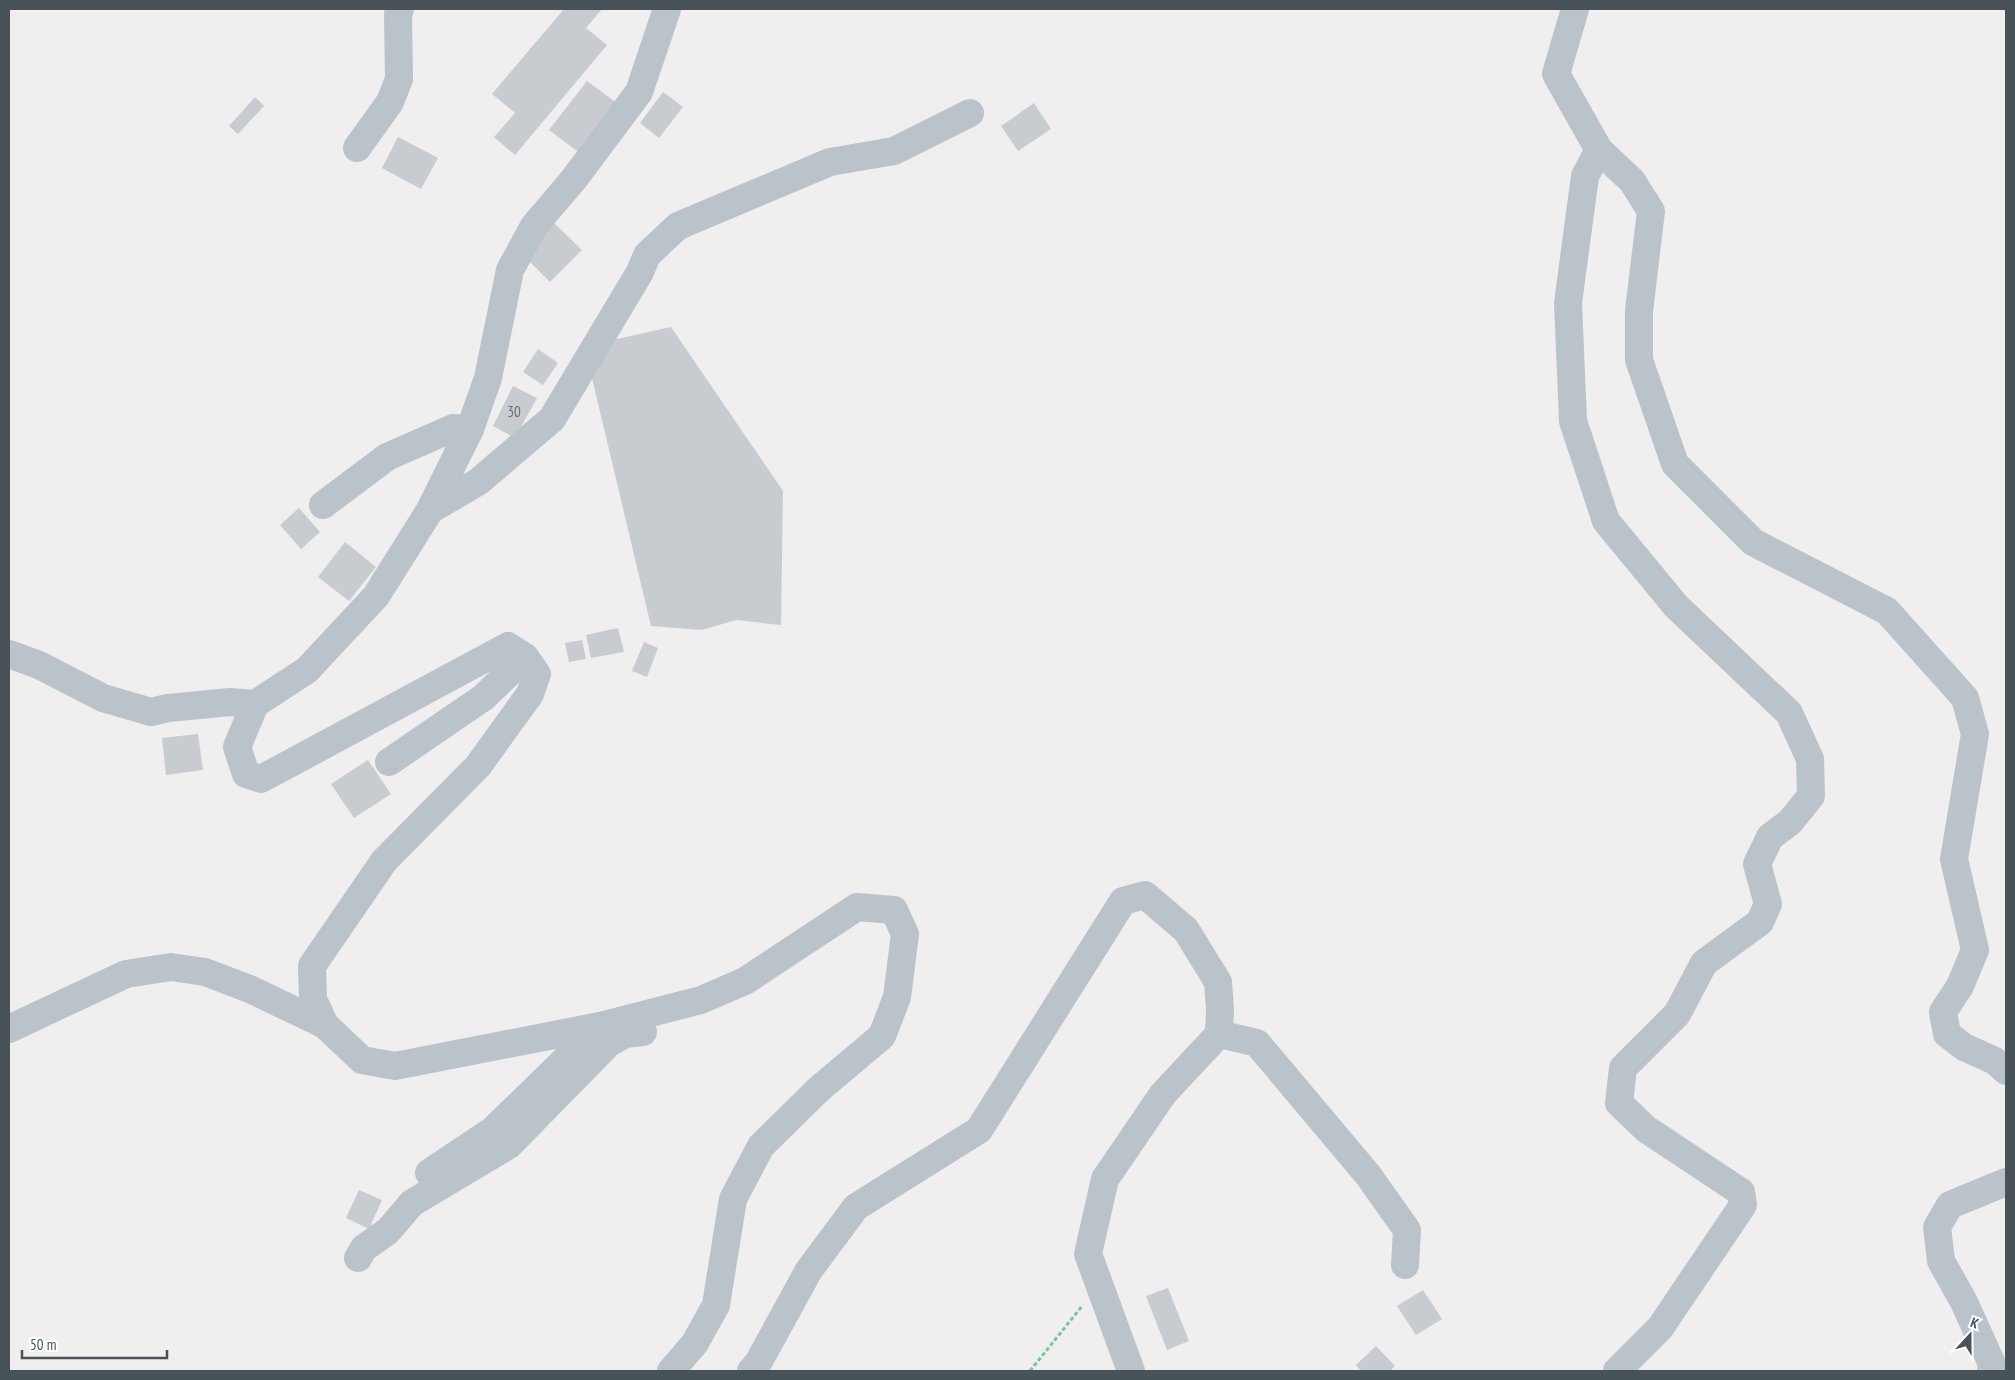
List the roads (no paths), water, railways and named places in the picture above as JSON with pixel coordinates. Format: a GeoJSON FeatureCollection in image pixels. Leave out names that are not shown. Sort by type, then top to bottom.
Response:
{"type":"FeatureCollection","features":[{"type":"Feature","properties":{"kind":"street"},"geometry":{"type":"LineString","coordinates":[[357,148],[390,102],[399,79],[398,14],[400,9]]}},
{"type":"Feature","properties":{"kind":"street"},"geometry":{"type":"LineString","coordinates":[[325,1025],[313,999],[312,966],[384,861],[478,766],[530,694],[538,674],[524,656],[508,646],[261,779],[246,774],[237,747],[255,704],[307,670],[376,596],[430,510],[470,429],[488,378],[510,270],[534,226],[574,179],[639,92],[667,9]]}},
{"type":"Feature","properties":{"kind":"street"},"geometry":{"type":"LineString","coordinates":[[1575,9],[1556,74],[1600,150],[1632,181],[1651,211],[1639,311],[1639,360],[1675,464],[1753,542],[1887,611],[1965,698],[1974,734],[1954,859],[1975,950],[1960,986],[1943,1012],[1947,1034],[1964,1047],[1995,1062],[2006,1071]]}},
{"type":"Feature","properties":{"kind":"street"},"geometry":{"type":"LineString","coordinates":[[430,510],[478,482],[552,419],[640,272],[647,255],[678,226],[830,162],[894,151],[970,113]]}},
{"type":"Feature","properties":{"kind":"street"},"geometry":{"type":"LineString","coordinates":[[1600,150],[1585,176],[1568,303],[1573,420],[1606,521],[1676,606],[1789,713],[1810,759],[1811,796],[1790,822],[1770,837],[1757,864],[1768,904],[1760,922],[1704,962],[1678,1014],[1623,1068],[1619,1103],[1646,1129],[1741,1192],[1743,1205],[1660,1328],[1617,1371]]}},
{"type":"Feature","properties":{"kind":"street"},"geometry":{"type":"LineString","coordinates":[[323,505],[387,457],[453,428],[470,429]]}},
{"type":"Feature","properties":{"kind":"street"},"geometry":{"type":"LineString","coordinates":[[9,654],[39,665],[103,698],[151,712],[168,708],[230,702],[255,704]]}},
{"type":"Feature","properties":{"kind":"street"},"geometry":{"type":"LineString","coordinates":[[389,762],[484,697],[524,656]]}},
{"type":"Feature","properties":{"kind":"street"},"geometry":{"type":"LineString","coordinates":[[751,1371],[758,1363],[808,1270],[856,1207],[979,1130],[1123,901],[1145,895],[1186,930],[1218,982],[1220,1009],[1218,1034],[1163,1094],[1105,1179],[1088,1254],[1131,1371]]}},
{"type":"Feature","properties":{"kind":"street"},"geometry":{"type":"LineString","coordinates":[[9,1030],[126,974],[171,967],[205,972],[252,990],[325,1025],[362,1060],[395,1066],[600,1026],[701,1000],[745,981],[857,907],[894,910],[904,934],[897,997],[882,1036],[819,1089],[761,1146],[733,1199],[716,1304],[695,1344],[671,1371]]}},
{"type":"Feature","properties":{"kind":"street"},"geometry":{"type":"LineString","coordinates":[[358,1258],[364,1248],[388,1231],[412,1203],[508,1145],[609,1043],[625,1034],[666,1028],[701,1000]]}},
{"type":"Feature","properties":{"kind":"street"},"geometry":{"type":"LineString","coordinates":[[408,1187],[492,1131],[600,1026]]}},
{"type":"Feature","properties":{"kind":"street"},"geometry":{"type":"LineString","coordinates":[[1218,1034],[1257,1043],[1368,1176],[1407,1230],[1405,1265]]}},
{"type":"Feature","properties":{"kind":"street"},"geometry":{"type":"LineString","coordinates":[[1991,1371],[1992,1364],[1964,1302],[1940,1261],[1937,1228],[1950,1205],[2006,1182]]}}]}
